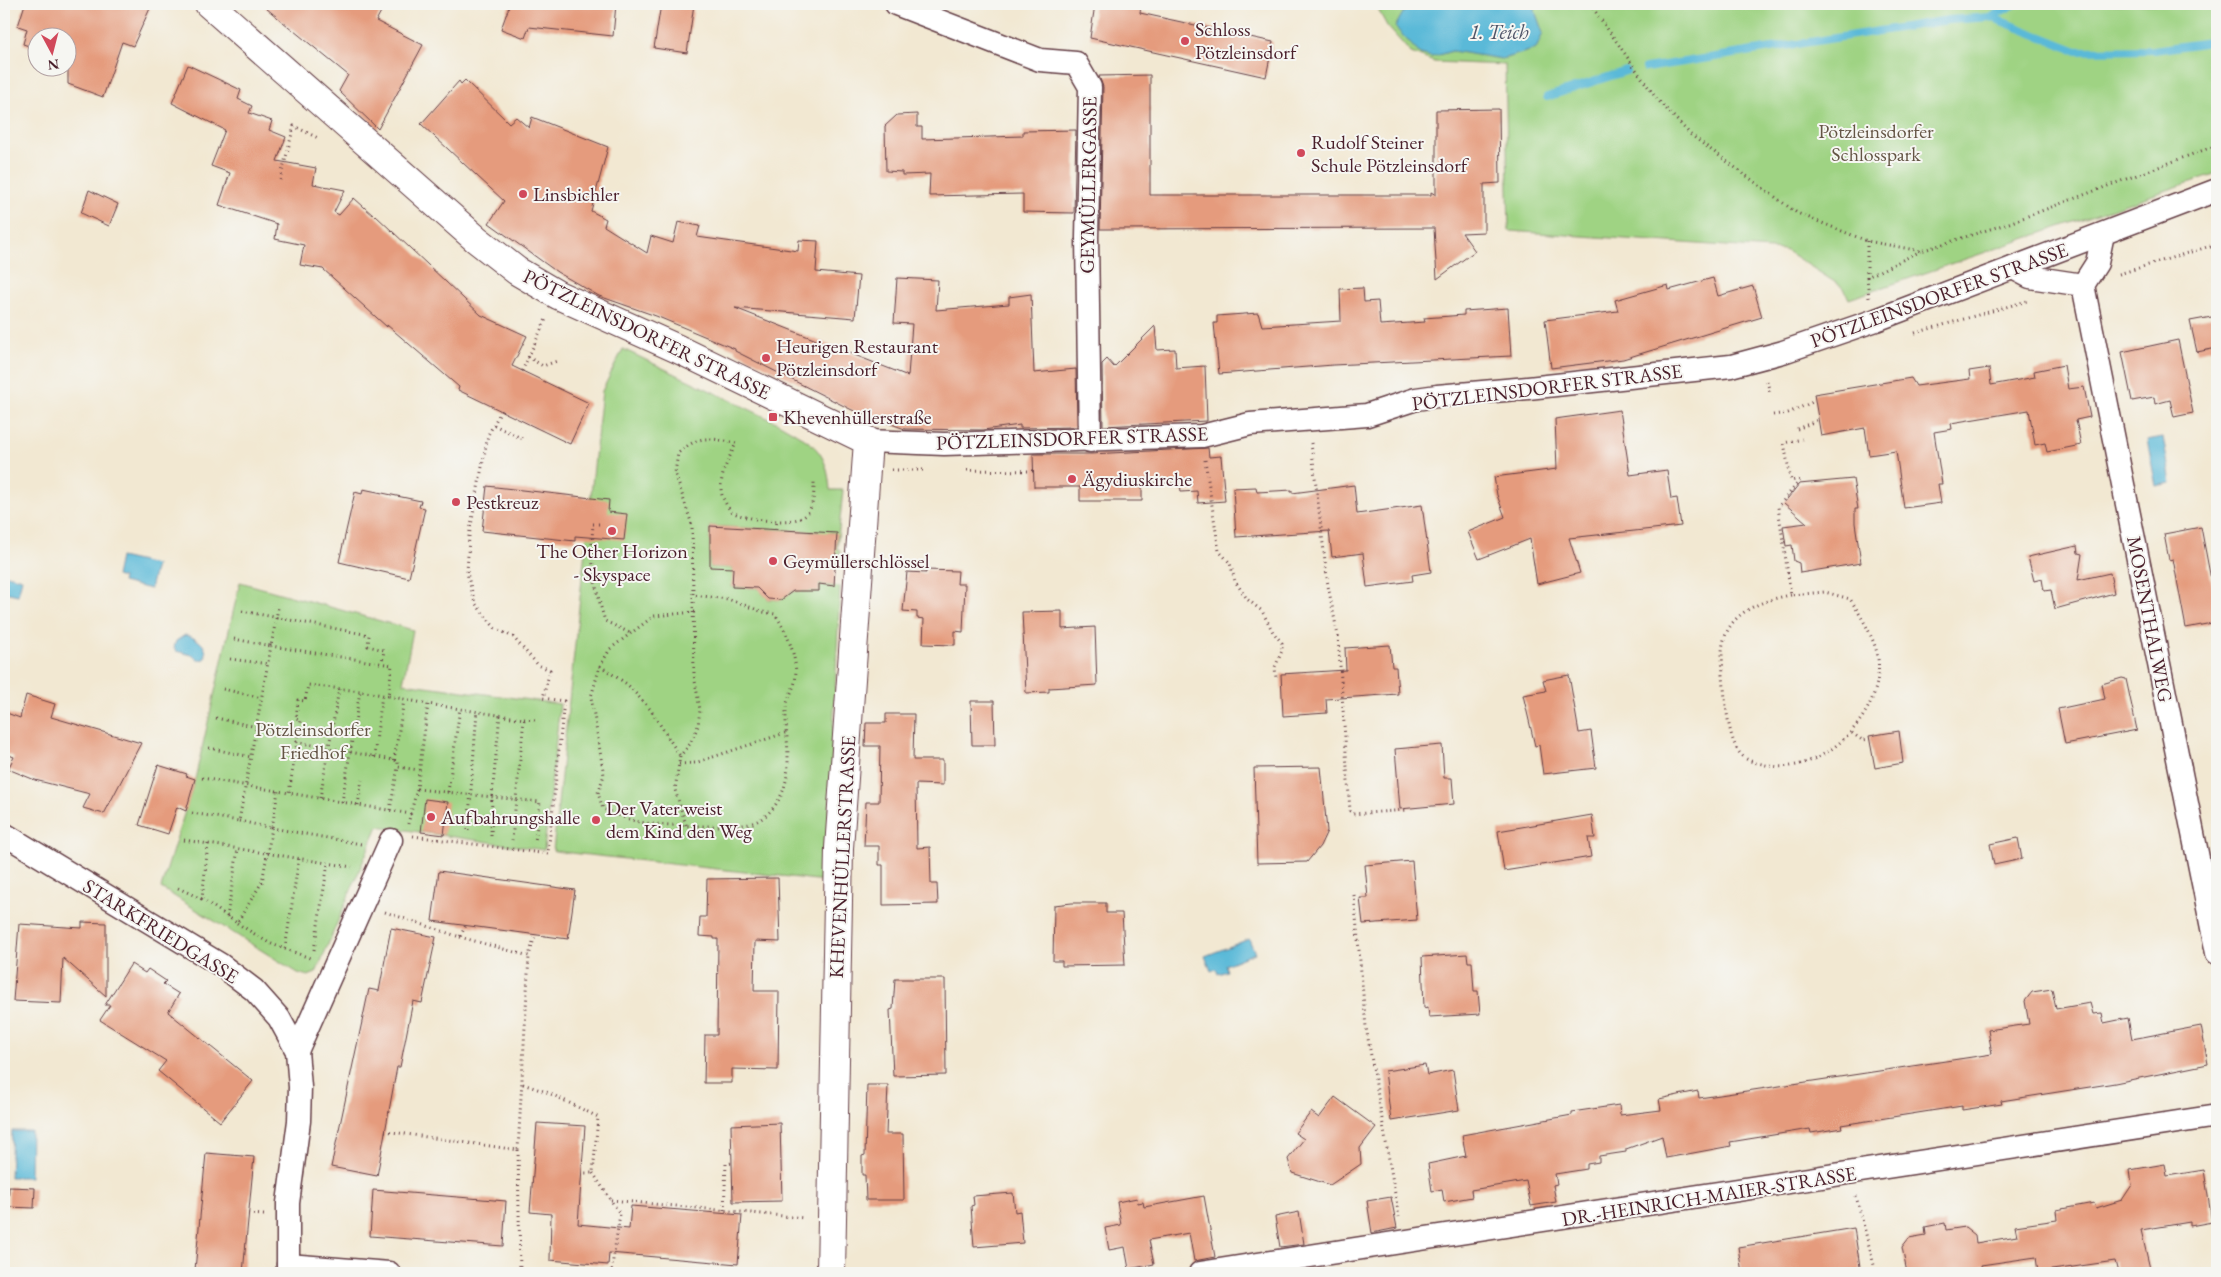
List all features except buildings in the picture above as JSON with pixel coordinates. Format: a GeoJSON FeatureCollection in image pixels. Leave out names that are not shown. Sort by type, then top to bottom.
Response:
{"type":"FeatureCollection","features":[{"type":"Feature","properties":{"kind":"street","name":"PÖTZLEINSDORFER STRASSE"},"geometry":{"type":"LineString","coordinates":[[209,4],[476,239],[518,271],[558,294],[678,349],[868,441],[944,444],[1090,441],[1202,436],[1250,424],[1367,415],[1416,399],[1437,396],[1732,366],[1783,352],[1857,327],[2217,190]]}},
{"type":"Feature","properties":{"kind":"street","name":"GEYMÜLLERGASSE"},"geometry":{"type":"LineString","coordinates":[[896,4],[1040,60],[1076,63],[1090,87],[1086,238],[1090,441]]}},
{"type":"Feature","properties":{"kind":"street"},"geometry":{"type":"LineString","coordinates":[[2012,268],[2030,276],[2083,285],[2097,263],[2103,234]]}},
{"type":"Feature","properties":{"kind":"street","name":"MOSENTHALWEG"},"geometry":{"type":"LineString","coordinates":[[2083,285],[2217,953]]}},
{"type":"Feature","properties":{"kind":"street","name":"KHEVENHÜLLERSTRASSE"},"geometry":{"type":"LineString","coordinates":[[831,1273],[839,848],[868,441]]}},
{"type":"Feature","properties":{"kind":"street","name":"STARKFRIEDGASSE"},"geometry":{"type":"LineString","coordinates":[[4,834],[221,965],[254,990],[279,1018],[297,1051],[300,1087],[299,1121],[288,1203],[288,1269]]}},
{"type":"Feature","properties":{"kind":"street","name":"STARKFRIEDGASSE"},"geometry":{"type":"LineString","coordinates":[[297,1051],[363,904],[401,838]]}},
{"type":"Feature","properties":{"kind":"street","name":"DR.-HEINRICH-MAIER-STRASSE"},"geometry":{"type":"LineString","coordinates":[[1200,1273],[2217,1116]]}},
{"type":"Feature","properties":{"kind":"street"},"geometry":{"type":"LineString","coordinates":[[288,1269],[389,1273]]}},
{"type":"Feature","properties":{"kind":"path"},"geometry":{"type":"LineString","coordinates":[[1590,4],[1656,98],[1691,135],[1797,213],[1867,241],[1921,251]]}},
{"type":"Feature","properties":{"kind":"path"},"geometry":{"type":"LineString","coordinates":[[280,180],[294,126]]}},
{"type":"Feature","properties":{"kind":"path"},"geometry":{"type":"LineString","coordinates":[[1868,276],[1921,251],[2009,223],[2217,145]]}},
{"type":"Feature","properties":{"kind":"path"},"geometry":{"type":"LineString","coordinates":[[1867,241],[1868,292]]}},
{"type":"Feature","properties":{"kind":"path"},"geometry":{"type":"LineString","coordinates":[[2083,285],[2217,244]]}},
{"type":"Feature","properties":{"kind":"path"},"geometry":{"type":"LineString","coordinates":[[522,371],[558,294]]}},
{"type":"Feature","properties":{"kind":"path"},"geometry":{"type":"LineString","coordinates":[[1906,336],[2036,299]]}},
{"type":"Feature","properties":{"kind":"path"},"geometry":{"type":"LineString","coordinates":[[528,357],[543,366],[557,361]]}},
{"type":"Feature","properties":{"kind":"path"},"geometry":{"type":"LineString","coordinates":[[1767,380],[1770,393]]}},
{"type":"Feature","properties":{"kind":"path"},"geometry":{"type":"LineString","coordinates":[[1773,415],[1788,412],[1815,401]]}},
{"type":"Feature","properties":{"kind":"path"},"geometry":{"type":"LineString","coordinates":[[401,838],[548,854],[564,701],[543,698],[550,670],[538,664],[513,637],[495,628],[475,603],[467,573],[469,536],[488,435],[501,411]]}},
{"type":"Feature","properties":{"kind":"path"},"geometry":{"type":"LineString","coordinates":[[1797,429],[1818,420]]}},
{"type":"Feature","properties":{"kind":"path"},"geometry":{"type":"LineString","coordinates":[[494,425],[525,440]]}},
{"type":"Feature","properties":{"kind":"path"},"geometry":{"type":"LineString","coordinates":[[686,825],[675,790],[680,756],[690,744],[698,726],[700,710],[694,675],[695,612],[692,525],[675,473],[678,453],[693,440],[713,439],[736,443],[721,480],[722,497],[730,510],[743,517],[794,521],[805,515],[814,499],[814,482]]}},
{"type":"Feature","properties":{"kind":"path"},"geometry":{"type":"LineString","coordinates":[[1791,594],[1778,507],[1801,479],[1791,481],[1784,442],[1802,439]]}},
{"type":"Feature","properties":{"kind":"path"},"geometry":{"type":"LineString","coordinates":[[1310,440],[1328,586],[1338,636],[1350,811],[1353,814],[1406,810]]}},
{"type":"Feature","properties":{"kind":"path"},"geometry":{"type":"LineString","coordinates":[[1205,457],[1219,551],[1230,563],[1235,581],[1247,599],[1262,611],[1273,632],[1282,643],[1282,651],[1276,667],[1276,678]]}},
{"type":"Feature","properties":{"kind":"path"},"geometry":{"type":"LineString","coordinates":[[776,529],[777,520]]}},
{"type":"Feature","properties":{"kind":"path"},"geometry":{"type":"LineString","coordinates":[[599,524],[594,524],[592,546],[594,586],[605,621],[630,633]]}},
{"type":"Feature","properties":{"kind":"path"},"geometry":{"type":"LineString","coordinates":[[1825,592],[1850,598],[1876,650],[1876,680],[1868,706],[1852,733],[1835,748],[1814,759],[1782,766],[1766,766],[1743,757],[1731,736],[1723,672],[1722,647],[1730,623],[1744,612],[1772,598],[1791,594],[1825,592]]}},
{"type":"Feature","properties":{"kind":"path"},"geometry":{"type":"LineString","coordinates":[[693,595],[728,599],[763,612],[775,614],[784,627],[794,659],[795,682],[786,703],[785,733],[789,761],[786,780],[779,799],[769,813],[751,824],[738,826],[637,822],[603,809],[598,793],[604,775],[591,697],[600,666],[610,649],[654,616],[695,612]]}},
{"type":"Feature","properties":{"kind":"path"},"geometry":{"type":"LineString","coordinates":[[239,821],[278,608]]}},
{"type":"Feature","properties":{"kind":"path"},"geometry":{"type":"LineString","coordinates":[[242,611],[369,635],[368,646],[384,650],[382,663]]}},
{"type":"Feature","properties":{"kind":"path"},"geometry":{"type":"LineString","coordinates":[[234,639],[392,665],[388,696]]}},
{"type":"Feature","properties":{"kind":"path"},"geometry":{"type":"LineString","coordinates":[[230,659],[269,664]]}},
{"type":"Feature","properties":{"kind":"path"},"geometry":{"type":"LineString","coordinates":[[600,666],[627,684],[650,709],[680,756]]}},
{"type":"Feature","properties":{"kind":"path"},"geometry":{"type":"LineString","coordinates":[[289,793],[301,721],[296,720],[298,700],[305,701],[308,685],[360,691],[428,704],[536,720]]}},
{"type":"Feature","properties":{"kind":"path"},"geometry":{"type":"LineString","coordinates":[[223,689],[262,698]]}},
{"type":"Feature","properties":{"kind":"path"},"geometry":{"type":"LineString","coordinates":[[320,798],[339,689]]}},
{"type":"Feature","properties":{"kind":"path"},"geometry":{"type":"LineString","coordinates":[[342,802],[360,691]]}},
{"type":"Feature","properties":{"kind":"path"},"geometry":{"type":"LineString","coordinates":[[374,757],[382,695]]}},
{"type":"Feature","properties":{"kind":"path"},"geometry":{"type":"LineString","coordinates":[[394,760],[404,700]]}},
{"type":"Feature","properties":{"kind":"path"},"geometry":{"type":"LineString","coordinates":[[401,838],[407,830],[417,789],[428,704]]}},
{"type":"Feature","properties":{"kind":"path"},"geometry":{"type":"LineString","coordinates":[[448,792],[460,708]]}},
{"type":"Feature","properties":{"kind":"path"},"geometry":{"type":"LineString","coordinates":[[468,830],[477,711]]}},
{"type":"Feature","properties":{"kind":"path"},"geometry":{"type":"LineString","coordinates":[[491,836],[492,796],[500,714]]}},
{"type":"Feature","properties":{"kind":"path"},"geometry":{"type":"LineString","coordinates":[[216,718],[257,727]]}},
{"type":"Feature","properties":{"kind":"path"},"geometry":{"type":"LineString","coordinates":[[512,840],[524,719]]}},
{"type":"Feature","properties":{"kind":"path"},"geometry":{"type":"LineString","coordinates":[[679,764],[695,763],[785,733]]}},
{"type":"Feature","properties":{"kind":"path"},"geometry":{"type":"LineString","coordinates":[[1852,733],[1862,740],[1870,739]]}},
{"type":"Feature","properties":{"kind":"path"},"geometry":{"type":"LineString","coordinates":[[297,742],[398,761],[390,810]]}},
{"type":"Feature","properties":{"kind":"path"},"geometry":{"type":"LineString","coordinates":[[209,748],[251,757]]}},
{"type":"Feature","properties":{"kind":"path"},"geometry":{"type":"LineString","coordinates":[[398,767],[419,770]]}},
{"type":"Feature","properties":{"kind":"path"},"geometry":{"type":"LineString","coordinates":[[202,778],[411,814]]}},
{"type":"Feature","properties":{"kind":"path"},"geometry":{"type":"LineString","coordinates":[[358,805],[362,780]]}},
{"type":"Feature","properties":{"kind":"path"},"geometry":{"type":"LineString","coordinates":[[417,789],[540,802],[535,842]]}},
{"type":"Feature","properties":{"kind":"path"},"geometry":{"type":"LineString","coordinates":[[237,923],[262,882],[278,791]]}},
{"type":"Feature","properties":{"kind":"path"},"geometry":{"type":"LineString","coordinates":[[192,813],[361,844]]}},
{"type":"Feature","properties":{"kind":"path"},"geometry":{"type":"LineString","coordinates":[[184,840],[353,867]]}},
{"type":"Feature","properties":{"kind":"path"},"geometry":{"type":"LineString","coordinates":[[202,899],[208,844]]}},
{"type":"Feature","properties":{"kind":"path"},"geometry":{"type":"LineString","coordinates":[[227,917],[238,848]]}},
{"type":"Feature","properties":{"kind":"path"},"geometry":{"type":"LineString","coordinates":[[285,949],[298,858]]}},
{"type":"Feature","properties":{"kind":"path"},"geometry":{"type":"LineString","coordinates":[[178,888],[202,899],[269,943],[310,958],[314,949],[328,863]]}},
{"type":"Feature","properties":{"kind":"path"},"geometry":{"type":"LineString","coordinates":[[1354,895],[1366,1027],[1403,1243]]}},
{"type":"Feature","properties":{"kind":"path"},"geometry":{"type":"LineString","coordinates":[[363,904],[460,937],[529,956]]}},
{"type":"Feature","properties":{"kind":"path"},"geometry":{"type":"LineString","coordinates":[[460,937],[466,926]]}},
{"type":"Feature","properties":{"kind":"path"},"geometry":{"type":"LineString","coordinates":[[520,1273],[518,1150],[529,956],[535,935]]}},
{"type":"Feature","properties":{"kind":"path"},"geometry":{"type":"LineString","coordinates":[[2217,1019],[2215,1019],[2217,1029]]}},
{"type":"Feature","properties":{"kind":"path"},"geometry":{"type":"LineString","coordinates":[[523,1084],[550,1093],[598,1117],[593,1173],[620,1214],[611,1273]]}},
{"type":"Feature","properties":{"kind":"path"},"geometry":{"type":"LineString","coordinates":[[385,1131],[518,1150]]}},
{"type":"Feature","properties":{"kind":"path"},"geometry":{"type":"LineString","coordinates":[[724,1210],[726,1164],[732,1163]]}},
{"type":"Feature","properties":{"kind":"path"},"geometry":{"type":"LineString","coordinates":[[582,1173],[593,1173]]}},
{"type":"Feature","properties":{"kind":"path"},"geometry":{"type":"LineString","coordinates":[[1856,1195],[1876,1273]]}},
{"type":"Feature","properties":{"kind":"path"},"geometry":{"type":"LineString","coordinates":[[611,1200],[811,1219]]}},
{"type":"Feature","properties":{"kind":"green space","name":"Pötzleinsdorfer Schlosspark"},"geometry":{"type":"Polygon","coordinates":[[[1375,4],[2217,4],[2217,173],[1849,299],[1844,288],[1785,250],[1509,231],[1505,65],[1434,62],[1411,53],[1387,26],[1375,4]]]}},
{"type":"Feature","properties":{"kind":"green space"},"geometry":{"type":"Polygon","coordinates":[[[623,349],[778,423],[800,436],[816,448],[821,456],[828,476],[830,490],[843,490],[837,549],[840,550],[840,554],[835,554],[837,535],[832,532],[821,536],[820,532],[710,526],[710,567],[733,568],[732,587],[757,588],[768,599],[781,600],[793,591],[819,591],[819,584],[840,587],[826,881],[553,851],[602,391],[623,349]]]}},
{"type":"Feature","properties":{"kind":"green space","name":"Pötzleinsdorfer Friedhof"},"geometry":{"type":"Polygon","coordinates":[[[240,582],[413,630],[403,683],[560,704],[544,850],[378,826],[316,973],[308,976],[298,973],[161,888],[195,779],[240,582]]]}},
{"type":"Feature","properties":{"kind":"water","name":"1. Teich"},"geometry":{"type":"Polygon","coordinates":[[[1408,4],[1536,4],[1535,11],[1543,33],[1536,49],[1502,59],[1452,51],[1432,57],[1420,54],[1395,27],[1408,4]]]}},
{"type":"Feature","properties":{"kind":"water"},"geometry":{"type":"Polygon","coordinates":[[[2163,437],[2171,483],[2156,486],[2147,440],[2163,437]]]}},
{"type":"Feature","properties":{"kind":"water"},"geometry":{"type":"Polygon","coordinates":[[[120,557],[156,565],[150,589],[122,582],[123,578],[116,576],[120,557]]]}},
{"type":"Feature","properties":{"kind":"water"},"geometry":{"type":"Polygon","coordinates":[[[4,574],[22,579],[18,595],[4,592],[4,574]]]}},
{"type":"Feature","properties":{"kind":"water"},"geometry":{"type":"Polygon","coordinates":[[[185,635],[194,638],[204,646],[205,659],[198,660],[192,655],[176,651],[174,647],[176,641],[185,635]]]}},
{"type":"Feature","properties":{"kind":"water"},"geometry":{"type":"Polygon","coordinates":[[[1249,939],[1255,953],[1225,965],[1227,971],[1218,974],[1216,969],[1211,971],[1205,956],[1249,939]]]}},
{"type":"Feature","properties":{"kind":"water"},"geometry":{"type":"Polygon","coordinates":[[[12,1131],[31,1131],[30,1177],[10,1177],[12,1131]]]}},
{"type":"Feature","properties":{"kind":"waterway"},"geometry":{"type":"LineString","coordinates":[[1991,17],[2015,4]]}},
{"type":"Feature","properties":{"kind":"waterway"},"geometry":{"type":"LineString","coordinates":[[1646,68],[1949,20],[1991,17],[2077,51],[2154,50],[2217,41]]}},
{"type":"Feature","properties":{"kind":"waterway"},"geometry":{"type":"LineString","coordinates":[[1547,97],[1626,71]]}},
{"type":"Feature","properties":{"kind":"place","name":"Schloss Pötzleinsdorf"},"geometry":{"type":"Point","coordinates":[1185,41]}},
{"type":"Feature","properties":{"kind":"place","name":"Rudolf Steiner Schule Pötzleinsdorf"},"geometry":{"type":"Point","coordinates":[1301,153]}},
{"type":"Feature","properties":{"kind":"place","name":"Linsbichler"},"geometry":{"type":"Point","coordinates":[523,194]}},
{"type":"Feature","properties":{"kind":"place","name":"Heurigen Restaurant Pötzleinsdorf"},"geometry":{"type":"Point","coordinates":[766,358]}},
{"type":"Feature","properties":{"kind":"place","name":"Khevenhüllerstraße"},"geometry":{"type":"Point","coordinates":[773,417]}},
{"type":"Feature","properties":{"kind":"place","name":"Ägydiuskirche"},"geometry":{"type":"Point","coordinates":[1072,479]}},
{"type":"Feature","properties":{"kind":"place","name":"Pestkreuz"},"geometry":{"type":"Point","coordinates":[456,502]}},
{"type":"Feature","properties":{"kind":"place","name":"The Other Horizon - Skyspace"},"geometry":{"type":"Point","coordinates":[612,531]}},
{"type":"Feature","properties":{"kind":"place","name":"Geymüllerschlössel"},"geometry":{"type":"Point","coordinates":[773,561]}},
{"type":"Feature","properties":{"kind":"place","name":"Aufbahrungshalle"},"geometry":{"type":"Point","coordinates":[431,817]}},
{"type":"Feature","properties":{"kind":"place","name":"Der Vater weist dem Kind den Weg"},"geometry":{"type":"Point","coordinates":[596,820]}}]}
